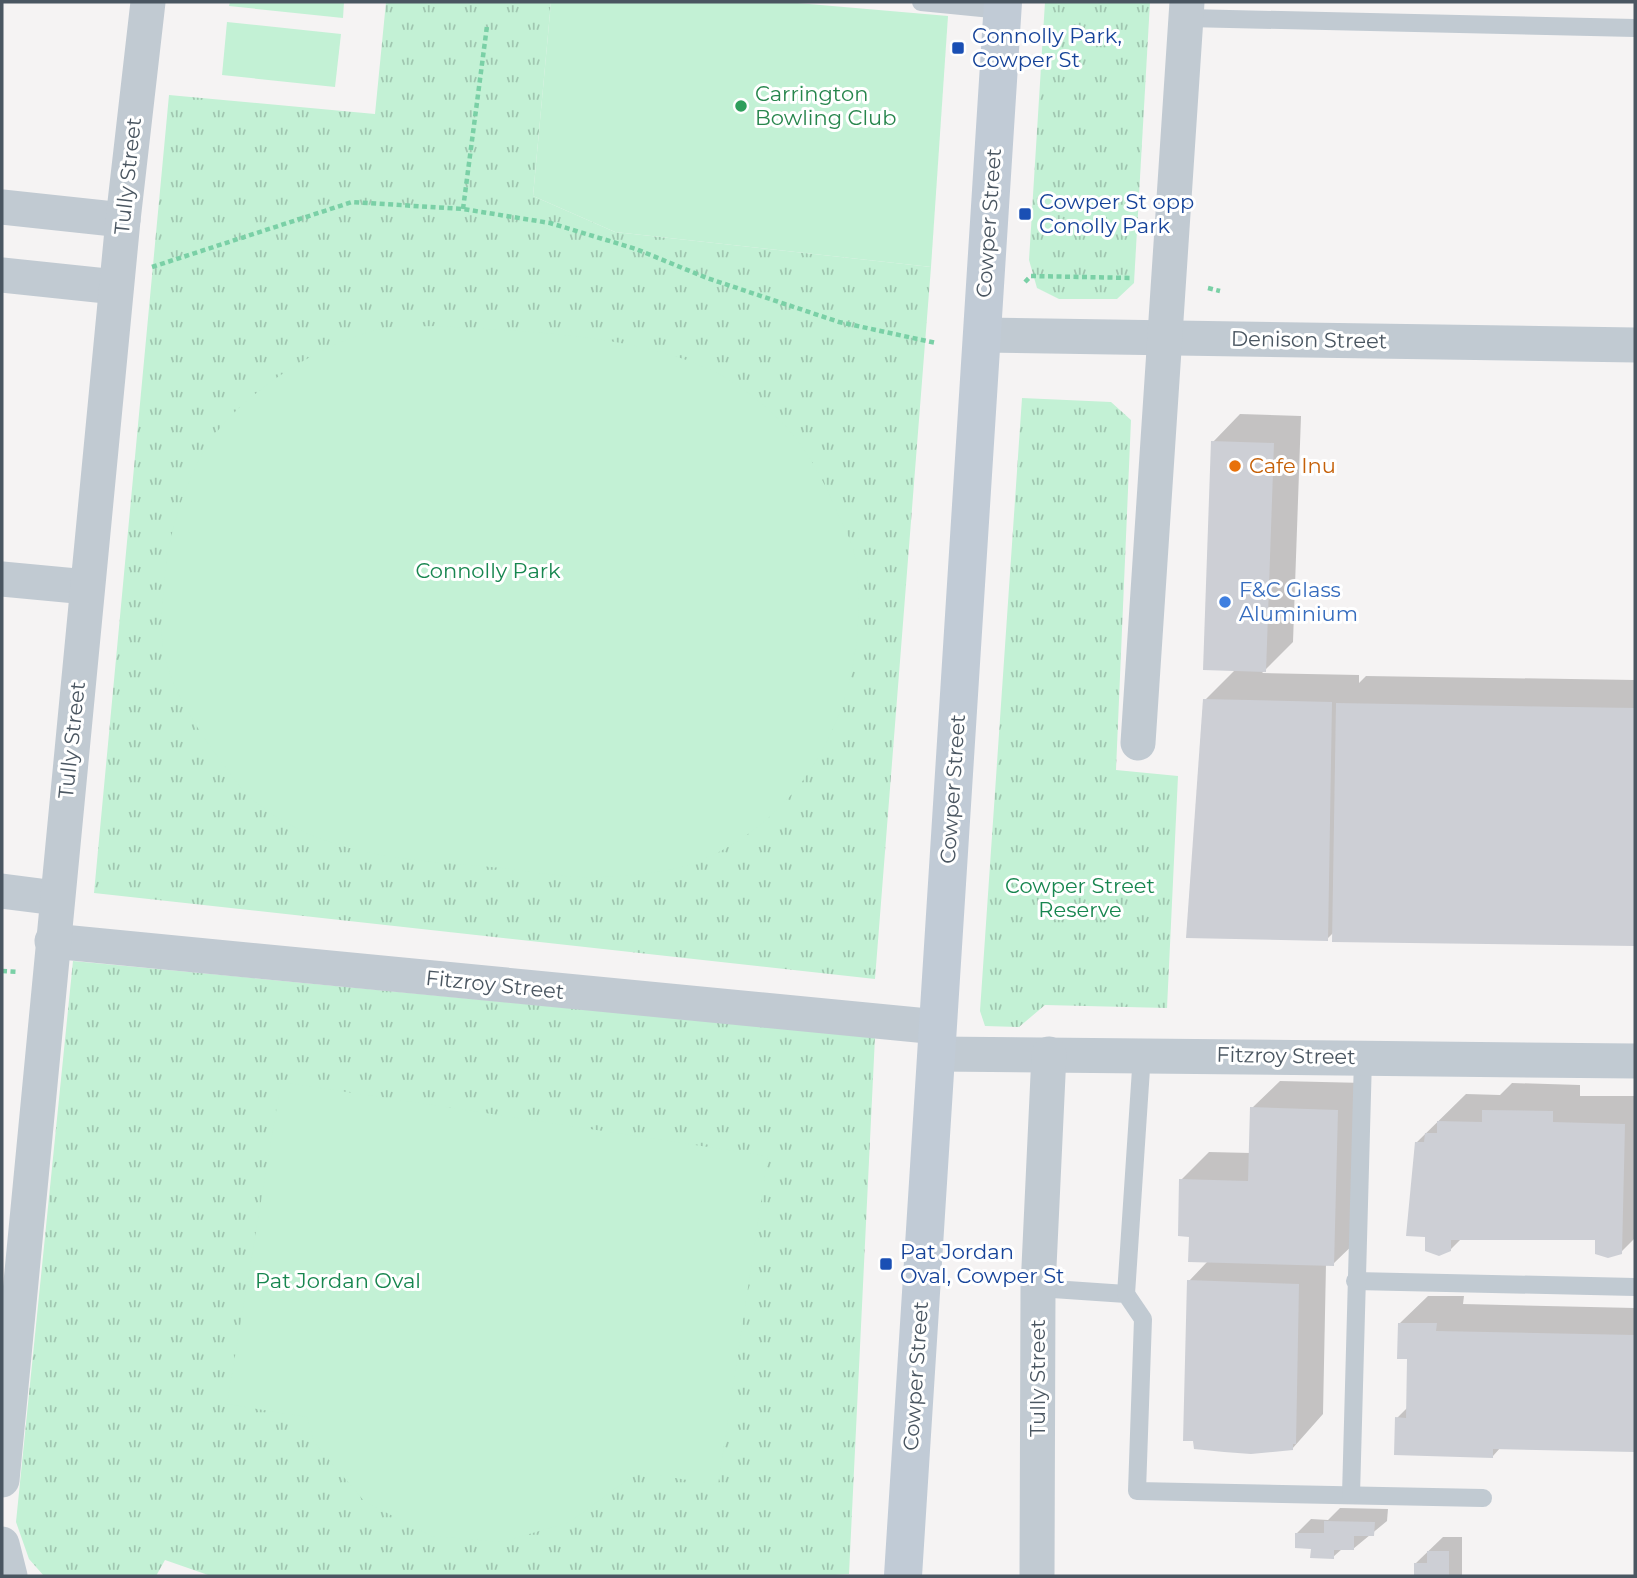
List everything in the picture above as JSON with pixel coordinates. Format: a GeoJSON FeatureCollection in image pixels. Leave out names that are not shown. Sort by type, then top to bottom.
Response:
{"type":"FeatureCollection","features":[{"type":"Feature","properties":{"kind":"main road","name":"Cowper Street"},"geometry":{"type":"LineString","coordinates":[[903,1576],[1003,6]]}},
{"type":"Feature","properties":{"kind":"street","name":"Tully Street"},"geometry":{"type":"LineString","coordinates":[[2,1479],[117,276],[148,2]]}},
{"type":"Feature","properties":{"kind":"street"},"geometry":{"type":"LineString","coordinates":[[1138,743],[1187,10]]}},
{"type":"Feature","properties":{"kind":"street"},"geometry":{"type":"LineString","coordinates":[[2,208],[123,220]]}},
{"type":"Feature","properties":{"kind":"street"},"geometry":{"type":"LineString","coordinates":[[2,275],[117,276]]}},
{"type":"Feature","properties":{"kind":"street","name":"Denison Street"},"geometry":{"type":"LineString","coordinates":[[982,335],[1635,345]]}},
{"type":"Feature","properties":{"kind":"street"},"geometry":{"type":"LineString","coordinates":[[2,579],[87,587]]}},
{"type":"Feature","properties":{"kind":"street"},"geometry":{"type":"LineString","coordinates":[[2,891],[56,898]]}},
{"type":"Feature","properties":{"kind":"street","name":"Fitzroy Street"},"geometry":{"type":"LineString","coordinates":[[52,941],[1049,1054],[1635,1061]]}},
{"type":"Feature","properties":{"kind":"street","name":"Tully Street"},"geometry":{"type":"LineString","coordinates":[[1037,1576],[1038,1288],[1049,1054]]}},
{"type":"Feature","properties":{"kind":"street"},"geometry":{"type":"LineString","coordinates":[[2,1544],[10,1576]]}},
{"type":"Feature","properties":{"kind":"lane"},"geometry":{"type":"LineString","coordinates":[[921,2],[1003,6]]}},
{"type":"Feature","properties":{"kind":"lane"},"geometry":{"type":"LineString","coordinates":[[1187,10],[1635,28]]}},
{"type":"Feature","properties":{"kind":"lane"},"geometry":{"type":"LineString","coordinates":[[1142,1054],[1126,1294],[1143,1319],[1137,1491],[1483,1498]]}},
{"type":"Feature","properties":{"kind":"lane"},"geometry":{"type":"LineString","coordinates":[[1351,1495],[1363,1058]]}},
{"type":"Feature","properties":{"kind":"lane"},"geometry":{"type":"LineString","coordinates":[[1355,1281],[1635,1287]]}},
{"type":"Feature","properties":{"kind":"lane"},"geometry":{"type":"LineString","coordinates":[[1038,1288],[1126,1294]]}},
{"type":"Feature","properties":{"kind":"path"},"geometry":{"type":"LineString","coordinates":[[463,209],[487,26]]}},
{"type":"Feature","properties":{"kind":"path"},"geometry":{"type":"LineString","coordinates":[[117,276],[352,202],[463,209],[550,223],[636,249],[707,278],[839,322],[936,343]]}},
{"type":"Feature","properties":{"kind":"path"},"geometry":{"type":"LineString","coordinates":[[1025,282],[1031,276],[1132,278]]}},
{"type":"Feature","properties":{"kind":"path"},"geometry":{"type":"LineString","coordinates":[[1208,288],[1220,291]]}},
{"type":"Feature","properties":{"kind":"green space"},"geometry":{"type":"Polygon","coordinates":[[[230,2],[344,2],[343,18],[229,6],[230,2]]]}},
{"type":"Feature","properties":{"kind":"green space","name":"Connolly Park"},"geometry":{"type":"Polygon","coordinates":[[[386,2],[551,2],[533,196],[615,232],[931,267],[875,979],[94,893],[169,95],[375,114],[386,2]]]}},
{"type":"Feature","properties":{"kind":"green space","name":"Carrington Bowling Club"},"geometry":{"type":"Polygon","coordinates":[[[551,2],[786,2],[948,16],[931,267],[615,232],[533,196],[551,2]]]}},
{"type":"Feature","properties":{"kind":"green space"},"geometry":{"type":"Polygon","coordinates":[[[1045,2],[1150,2],[1134,283],[1117,299],[1059,299],[1037,288],[1029,260],[1045,2]]]}},
{"type":"Feature","properties":{"kind":"green space"},"geometry":{"type":"Polygon","coordinates":[[[227,22],[341,34],[335,87],[222,75],[227,22]]]}},
{"type":"Feature","properties":{"kind":"green space"},"geometry":{"type":"Polygon","coordinates":[[[436,326],[594,339],[674,356],[709,369],[740,387],[773,414],[799,442],[819,474],[850,540],[856,567],[858,620],[855,657],[847,692],[818,759],[797,788],[772,815],[743,838],[711,856],[658,872],[578,877],[404,859],[340,845],[281,820],[253,800],[215,753],[185,706],[164,654],[163,592],[177,515],[189,481],[205,449],[238,409],[260,390],[310,357],[362,334],[386,328],[436,326]]]}},
{"type":"Feature","properties":{"kind":"green space","name":"Cowper Street Reserve"},"geometry":{"type":"Polygon","coordinates":[[[1022,398],[1111,402],[1131,420],[1116,770],[1178,776],[1167,1008],[1045,1005],[1019,1027],[985,1026],[980,1011],[1022,398]]]}},
{"type":"Feature","properties":{"kind":"green space","name":"Pat Jordan Oval"},"geometry":{"type":"Polygon","coordinates":[[[73,961],[875,1037],[849,1574],[211,1576],[165,1560],[156,1576],[44,1576],[29,1559],[16,1522],[73,961]]]}},
{"type":"Feature","properties":{"kind":"green space"},"geometry":{"type":"Polygon","coordinates":[[[281,1082],[768,1156],[718,1485],[632,1471],[627,1480],[570,1522],[502,1542],[431,1536],[364,1501],[314,1442],[307,1417],[227,1404],[281,1082]]]}},
{"type":"Feature","properties":{"kind":"building"},"geometry":{"type":"Polygon","coordinates":[[[1211,441],[1274,443],[1266,672],[1203,670],[1211,441]]]}},
{"type":"Feature","properties":{"kind":"building"},"geometry":{"type":"Polygon","coordinates":[[[1203,699],[1332,702],[1328,941],[1186,938],[1203,699]]]}},
{"type":"Feature","properties":{"kind":"building"},"geometry":{"type":"Polygon","coordinates":[[[1336,703],[1635,708],[1635,946],[1332,942],[1336,703]]]}},
{"type":"Feature","properties":{"kind":"building"},"geometry":{"type":"Polygon","coordinates":[[[1250,1107],[1338,1110],[1334,1266],[1188,1262],[1189,1237],[1178,1236],[1179,1179],[1248,1181],[1250,1107]]]}},
{"type":"Feature","properties":{"kind":"building"},"geometry":{"type":"Polygon","coordinates":[[[1482,1110],[1553,1111],[1553,1122],[1625,1124],[1622,1254],[1608,1258],[1595,1254],[1595,1240],[1451,1240],[1451,1251],[1439,1256],[1425,1251],[1425,1237],[1406,1236],[1415,1142],[1424,1142],[1425,1133],[1437,1133],[1437,1121],[1482,1122],[1482,1110]]]}},
{"type":"Feature","properties":{"kind":"building"},"geometry":{"type":"Polygon","coordinates":[[[1187,1280],[1299,1284],[1296,1444],[1293,1444],[1293,1450],[1251,1454],[1224,1452],[1194,1449],[1193,1441],[1183,1441],[1187,1280]]]}},
{"type":"Feature","properties":{"kind":"building"},"geometry":{"type":"Polygon","coordinates":[[[1398,1323],[1437,1323],[1436,1331],[1635,1335],[1635,1452],[1493,1449],[1493,1458],[1394,1455],[1395,1417],[1406,1418],[1407,1359],[1397,1359],[1398,1323]]]}},
{"type":"Feature","properties":{"kind":"building"},"geometry":{"type":"Polygon","coordinates":[[[1324,1521],[1375,1522],[1374,1536],[1354,1536],[1354,1550],[1334,1550],[1334,1559],[1310,1558],[1311,1549],[1295,1548],[1295,1533],[1324,1533],[1324,1521]]]}},
{"type":"Feature","properties":{"kind":"building"},"geometry":{"type":"Polygon","coordinates":[[[1427,1551],[1449,1551],[1449,1576],[1414,1576],[1414,1563],[1427,1563],[1427,1551]]]}},
{"type":"Feature","properties":{"kind":"place","name":"Connolly Park, Cowper St"},"geometry":{"type":"Point","coordinates":[958,48]}},
{"type":"Feature","properties":{"kind":"place","name":"Carrington Bowling Club"},"geometry":{"type":"Point","coordinates":[741,106]}},
{"type":"Feature","properties":{"kind":"place","name":"Cowper St opp Conolly Park"},"geometry":{"type":"Point","coordinates":[1025,214]}},
{"type":"Feature","properties":{"kind":"place","name":"Cafe Inu"},"geometry":{"type":"Point","coordinates":[1235,466]}},
{"type":"Feature","properties":{"kind":"place","name":"F&C Glass Aluminium"},"geometry":{"type":"Point","coordinates":[1225,602]}},
{"type":"Feature","properties":{"kind":"place","name":"Pat Jordan Oval, Cowper St"},"geometry":{"type":"Point","coordinates":[886,1264]}}]}
